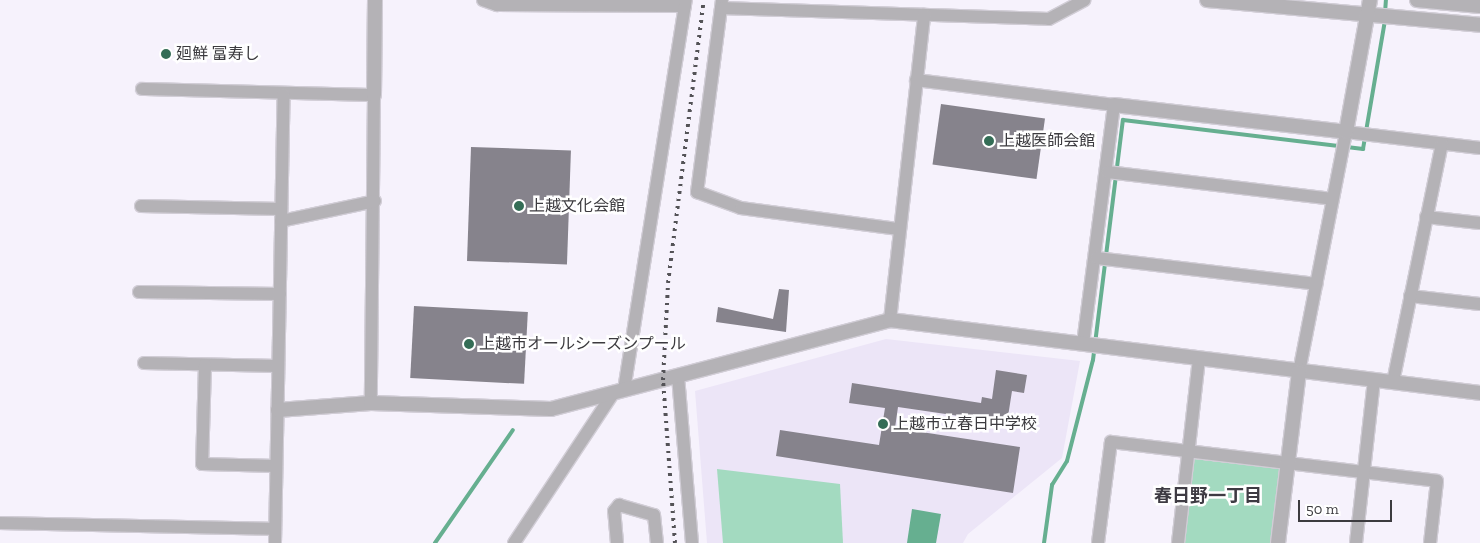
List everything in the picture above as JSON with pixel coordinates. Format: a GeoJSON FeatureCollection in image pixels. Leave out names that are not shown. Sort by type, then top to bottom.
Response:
{"type":"FeatureCollection","features":[{"type":"Feature","properties":{"kind":"street"},"geometry":{"type":"LineString","coordinates":[[371,403],[375,201],[375,0]]}},
{"type":"Feature","properties":{"kind":"street"},"geometry":{"type":"LineString","coordinates":[[483,0],[497,5],[685,3],[618,392],[514,543]]}},
{"type":"Feature","properties":{"kind":"street"},"geometry":{"type":"LineString","coordinates":[[899,229],[741,208],[697,192],[722,4],[924,15],[1049,19],[1084,0]]}},
{"type":"Feature","properties":{"kind":"street"},"geometry":{"type":"LineString","coordinates":[[1207,0],[1369,6],[1480,24]]}},
{"type":"Feature","properties":{"kind":"street"},"geometry":{"type":"LineString","coordinates":[[1417,0],[1480,6]]}},
{"type":"Feature","properties":{"kind":"street"},"geometry":{"type":"LineString","coordinates":[[1278,543],[1299,372],[1369,6]]}},
{"type":"Feature","properties":{"kind":"street"},"geometry":{"type":"LineString","coordinates":[[890,320],[924,15]]}},
{"type":"Feature","properties":{"kind":"street"},"geometry":{"type":"LineString","coordinates":[[916,80],[1480,148]]}},
{"type":"Feature","properties":{"kind":"street"},"geometry":{"type":"LineString","coordinates":[[142,89],[374,95]]}},
{"type":"Feature","properties":{"kind":"street"},"geometry":{"type":"LineString","coordinates":[[275,543],[284,94]]}},
{"type":"Feature","properties":{"kind":"street"},"geometry":{"type":"LineString","coordinates":[[1083,343],[1096,258],[1114,105]]}},
{"type":"Feature","properties":{"kind":"street"},"geometry":{"type":"LineString","coordinates":[[1393,382],[1442,144]]}},
{"type":"Feature","properties":{"kind":"street"},"geometry":{"type":"LineString","coordinates":[[1107,172],[1332,199]]}},
{"type":"Feature","properties":{"kind":"street"},"geometry":{"type":"LineString","coordinates":[[141,206],[281,215],[375,201]]}},
{"type":"Feature","properties":{"kind":"street"},"geometry":{"type":"LineString","coordinates":[[1426,217],[1480,223]]}},
{"type":"Feature","properties":{"kind":"street"},"geometry":{"type":"LineString","coordinates":[[1096,258],[1316,284]]}},
{"type":"Feature","properties":{"kind":"street"},"geometry":{"type":"LineString","coordinates":[[139,292],[280,294]]}},
{"type":"Feature","properties":{"kind":"street"},"geometry":{"type":"LineString","coordinates":[[1410,296],[1480,304]]}},
{"type":"Feature","properties":{"kind":"street"},"geometry":{"type":"LineString","coordinates":[[278,410],[371,403],[552,408],[890,320],[1480,393]]}},
{"type":"Feature","properties":{"kind":"street"},"geometry":{"type":"LineString","coordinates":[[1178,543],[1199,359]]}},
{"type":"Feature","properties":{"kind":"street"},"geometry":{"type":"LineString","coordinates":[[144,363],[278,366]]}},
{"type":"Feature","properties":{"kind":"street"},"geometry":{"type":"LineString","coordinates":[[205,365],[202,464],[276,466]]}},
{"type":"Feature","properties":{"kind":"street"},"geometry":{"type":"LineString","coordinates":[[678,376],[692,543]]}},
{"type":"Feature","properties":{"kind":"street"},"geometry":{"type":"LineString","coordinates":[[1356,543],[1374,381]]}},
{"type":"Feature","properties":{"kind":"street"},"geometry":{"type":"LineString","coordinates":[[1098,543],[1111,442],[1437,481],[1430,543]]}},
{"type":"Feature","properties":{"kind":"street"},"geometry":{"type":"LineString","coordinates":[[617,543],[614,511],[619,505],[654,515],[657,543]]}},
{"type":"Feature","properties":{"kind":"street"},"geometry":{"type":"LineString","coordinates":[[0,523],[275,529]]}},
{"type":"Feature","properties":{"kind":"shaded area","name":"上越市立春日中学校"},"geometry":{"type":"Polygon","coordinates":[[[886,339],[1080,361],[1062,458],[968,534],[963,543],[707,543],[695,391],[886,339]]]}},
{"type":"Feature","properties":{"kind":"shaded area"},"geometry":{"type":"Polygon","coordinates":[[[1194,459],[1282,469],[1273,543],[1183,543],[1194,459]]]}},
{"type":"Feature","properties":{"kind":"shaded area"},"geometry":{"type":"Polygon","coordinates":[[[717,469],[840,484],[843,543],[723,543],[717,469]]]}},
{"type":"Feature","properties":{"kind":"shaded area"},"geometry":{"type":"Polygon","coordinates":[[[912,509],[941,514],[936,543],[907,543],[912,509]]]}},
{"type":"Feature","properties":{"kind":"building","name":"上越医師会館"},"geometry":{"type":"Polygon","coordinates":[[[941,104],[1045,119],[1036,179],[933,164],[941,104]]]}},
{"type":"Feature","properties":{"kind":"building","name":"上越文化会館"},"geometry":{"type":"Polygon","coordinates":[[[471,147],[571,150],[567,264],[467,261],[471,147]]]}},
{"type":"Feature","properties":{"kind":"building"},"geometry":{"type":"Polygon","coordinates":[[[779,289],[789,290],[786,332],[716,322],[718,307],[773,319],[779,289]]]}},
{"type":"Feature","properties":{"kind":"building","name":"上越市オールシーズンプール"},"geometry":{"type":"Polygon","coordinates":[[[414,306],[528,312],[524,384],[410,378],[414,306]]]}},
{"type":"Feature","properties":{"kind":"building"},"geometry":{"type":"Polygon","coordinates":[[[996,370],[1027,375],[1024,393],[1012,391],[1007,423],[898,407],[895,428],[1020,447],[1013,493],[776,456],[780,430],[879,445],[885,408],[849,403],[852,383],[981,403],[982,397],[992,399],[996,370]]]}},
{"type":"Feature","properties":{"kind":"waterway"},"geometry":{"type":"LineString","coordinates":[[1385,13],[1386,0]]}},
{"type":"Feature","properties":{"kind":"waterway"},"geometry":{"type":"LineString","coordinates":[[1044,543],[1052,485],[1067,461],[1093,360],[1123,120],[1363,149],[1385,20]]}},
{"type":"Feature","properties":{"kind":"waterway"},"geometry":{"type":"LineString","coordinates":[[435,543],[513,430]]}},
{"type":"Feature","properties":{"kind":"railway"},"geometry":{"type":"LineString","coordinates":[[675,543],[663,380],[668,283],[704,0]]}},
{"type":"Feature","properties":{"kind":"place","name":"廻鮮 富寿し"},"geometry":{"type":"Point","coordinates":[166,54]}},
{"type":"Feature","properties":{"kind":"place","name":"上越医師会館"},"geometry":{"type":"Point","coordinates":[989,141]}},
{"type":"Feature","properties":{"kind":"place","name":"上越文化会館"},"geometry":{"type":"Point","coordinates":[519,206]}},
{"type":"Feature","properties":{"kind":"place","name":"上越市オールシーズンプール"},"geometry":{"type":"Point","coordinates":[469,344]}},
{"type":"Feature","properties":{"kind":"place","name":"上越市立春日中学校"},"geometry":{"type":"Point","coordinates":[883,424]}},
{"type":"Feature","properties":{"kind":"district","name":"春日野一丁目"},"geometry":{"type":"Point","coordinates":[1208,496]}}]}
